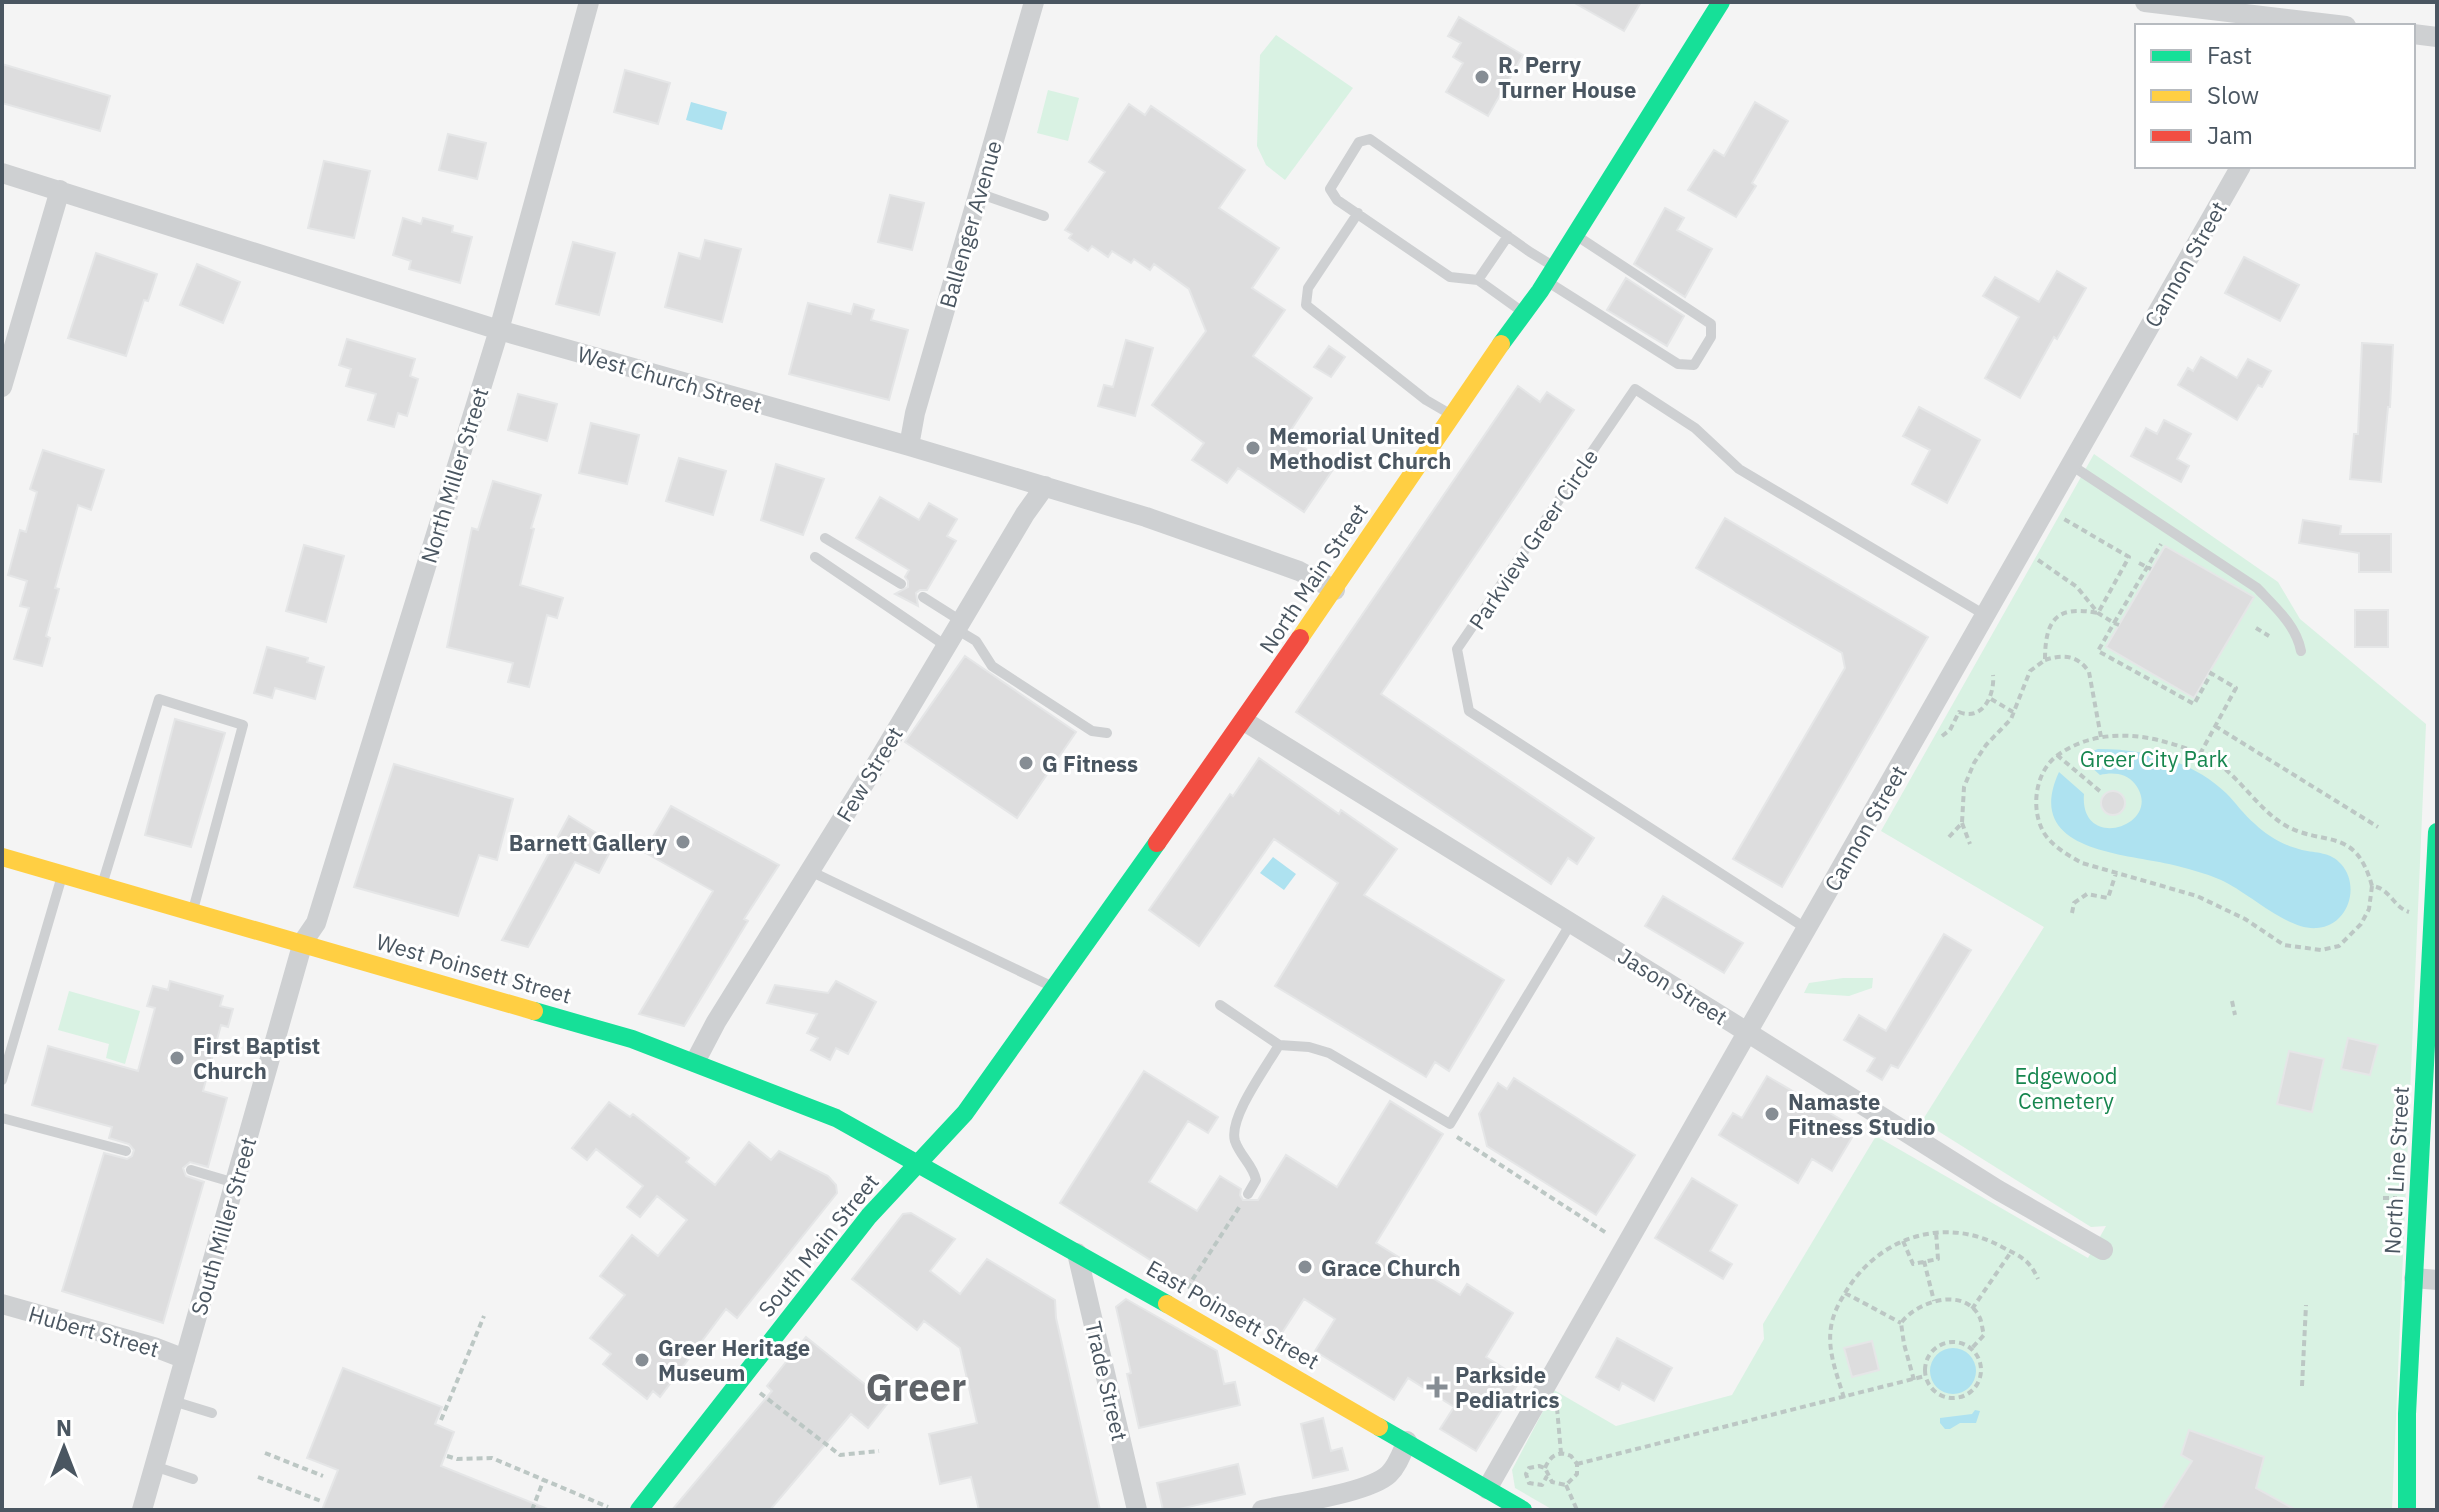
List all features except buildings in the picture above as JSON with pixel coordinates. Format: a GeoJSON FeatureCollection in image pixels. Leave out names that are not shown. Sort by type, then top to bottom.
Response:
{"type":"FeatureCollection","features":[{"type":"Feature","properties":{"kind":"main road","name":"North Main Street"},"geometry":{"type":"LineString","coordinates":[[918,1163],[965,1113],[1335,590],[1451,415],[1551,274],[1721,2]]}},
{"type":"Feature","properties":{"kind":"main road","name":"North Line Street"},"geometry":{"type":"LineString","coordinates":[[2407,1510],[2407,1414],[2437,832]]}},
{"type":"Feature","properties":{"kind":"main road","name":"West Poinsett Street"},"geometry":{"type":"LineString","coordinates":[[2,857],[632,1039],[836,1118],[918,1163]]}},
{"type":"Feature","properties":{"kind":"main road","name":"East Poinsett Street"},"geometry":{"type":"LineString","coordinates":[[918,1163],[1523,1510]]}},
{"type":"Feature","properties":{"kind":"main road","name":"South Main Street"},"geometry":{"type":"LineString","coordinates":[[639,1510],[869,1216],[918,1163]]}},
{"type":"Feature","properties":{"kind":"street","name":"North Miller Street"},"geometry":{"type":"LineString","coordinates":[[303,942],[316,923],[499,330],[589,2]]}},
{"type":"Feature","properties":{"kind":"street","name":"Ballenger Avenue"},"geometry":{"type":"LineString","coordinates":[[909,446],[915,413],[1034,2]]}},
{"type":"Feature","properties":{"kind":"street"},"geometry":{"type":"LineString","coordinates":[[2145,2],[2315,24]]}},
{"type":"Feature","properties":{"kind":"street"},"geometry":{"type":"LineString","coordinates":[[2415,34],[2437,37]]}},
{"type":"Feature","properties":{"kind":"street","name":"Cannon Street"},"geometry":{"type":"LineString","coordinates":[[1487,1489],[2240,168]]}},
{"type":"Feature","properties":{"kind":"street","name":"West Church Street"},"geometry":{"type":"LineString","coordinates":[[2,173],[499,330],[909,446],[1146,517],[1299,571],[1335,590]]}},
{"type":"Feature","properties":{"kind":"street"},"geometry":{"type":"LineString","coordinates":[[2,387],[60,190]]}},
{"type":"Feature","properties":{"kind":"street","name":"Few Street"},"geometry":{"type":"LineString","coordinates":[[695,1062],[716,1022],[1045,486]]}},
{"type":"Feature","properties":{"kind":"street","name":"Jason Street"},"geometry":{"type":"LineString","coordinates":[[1244,721],[1998,1190],[2103,1250]]}},
{"type":"Feature","properties":{"kind":"street","name":"South Miller Street"},"geometry":{"type":"LineString","coordinates":[[142,1510],[303,942]]}},
{"type":"Feature","properties":{"kind":"street","name":"Trade Street"},"geometry":{"type":"LineString","coordinates":[[1077,1253],[1137,1510]]}},
{"type":"Feature","properties":{"kind":"street"},"geometry":{"type":"LineString","coordinates":[[1088,1296],[1120,1277]]}},
{"type":"Feature","properties":{"kind":"street"},"geometry":{"type":"LineString","coordinates":[[2414,1278],[2437,1280]]}},
{"type":"Feature","properties":{"kind":"street","name":"Hubert Street"},"geometry":{"type":"LineString","coordinates":[[2,1304],[154,1347],[185,1359]]}},
{"type":"Feature","properties":{"kind":"street"},"geometry":{"type":"LineString","coordinates":[[1268,1509],[1369,1486],[1387,1476],[1407,1441]]}},
{"type":"Feature","properties":{"kind":"lane"},"geometry":{"type":"LineString","coordinates":[[1524,313],[1478,280],[1450,277],[1337,200],[1330,189],[1359,142],[1370,139],[1508,236],[1551,274],[1678,364],[1694,365],[1711,337],[1711,324],[1576,235]]}},
{"type":"Feature","properties":{"kind":"lane"},"geometry":{"type":"LineString","coordinates":[[978,193],[1044,216]]}},
{"type":"Feature","properties":{"kind":"lane"},"geometry":{"type":"LineString","coordinates":[[1358,213],[1308,288],[1306,305],[1426,400],[1451,415]]}},
{"type":"Feature","properties":{"kind":"lane"},"geometry":{"type":"LineString","coordinates":[[1478,280],[1508,236]]}},
{"type":"Feature","properties":{"kind":"lane","name":"Parkview Greer Circle"},"geometry":{"type":"LineString","coordinates":[[1807,930],[1469,711],[1457,649],[1635,389],[1695,428],[1739,469],[1985,615]]}},
{"type":"Feature","properties":{"kind":"lane"},"geometry":{"type":"LineString","coordinates":[[2071,465],[2257,588],[2279,610],[2298,637],[2301,651]]}},
{"type":"Feature","properties":{"kind":"lane"},"geometry":{"type":"LineString","coordinates":[[825,538],[901,584]]}},
{"type":"Feature","properties":{"kind":"lane"},"geometry":{"type":"LineString","coordinates":[[815,557],[981,646],[992,666],[1092,731],[1107,733]]}},
{"type":"Feature","properties":{"kind":"lane"},"geometry":{"type":"LineString","coordinates":[[923,597],[954,632]]}},
{"type":"Feature","properties":{"kind":"lane"},"geometry":{"type":"LineString","coordinates":[[102,885],[159,699],[243,725],[193,912]]}},
{"type":"Feature","properties":{"kind":"lane"},"geometry":{"type":"LineString","coordinates":[[810,871],[1054,987]]}},
{"type":"Feature","properties":{"kind":"lane"},"geometry":{"type":"LineString","coordinates":[[2,1080],[63,874]]}},
{"type":"Feature","properties":{"kind":"lane"},"geometry":{"type":"LineString","coordinates":[[1220,1005],[1279,1045],[1309,1047],[1329,1053],[1450,1124],[1571,923]]}},
{"type":"Feature","properties":{"kind":"lane"},"geometry":{"type":"LineString","coordinates":[[1248,1194],[1256,1180],[1254,1170],[1239,1150],[1234,1128],[1279,1045]]}},
{"type":"Feature","properties":{"kind":"lane"},"geometry":{"type":"LineString","coordinates":[[2,1118],[126,1151]]}},
{"type":"Feature","properties":{"kind":"lane"},"geometry":{"type":"LineString","coordinates":[[191,1170],[235,1183]]}},
{"type":"Feature","properties":{"kind":"lane"},"geometry":{"type":"LineString","coordinates":[[173,1401],[212,1413]]}},
{"type":"Feature","properties":{"kind":"lane"},"geometry":{"type":"LineString","coordinates":[[154,1466],[193,1479]]}},
{"type":"Feature","properties":{"kind":"path"},"geometry":{"type":"LineString","coordinates":[[2057,514],[2129,557],[2098,613]]}},
{"type":"Feature","properties":{"kind":"path"},"geometry":{"type":"LineString","coordinates":[[2169,530],[2098,651],[2194,704],[2210,673],[2236,688],[2200,754]]}},
{"type":"Feature","properties":{"kind":"path"},"geometry":{"type":"LineString","coordinates":[[2022,551],[2056,570],[2077,587],[2098,613],[2116,624]]}},
{"type":"Feature","properties":{"kind":"path"},"geometry":{"type":"LineString","coordinates":[[2139,563],[2149,568]]}},
{"type":"Feature","properties":{"kind":"path"},"geometry":{"type":"LineString","coordinates":[[2045,660],[2047,630],[2060,614],[2074,610],[2098,613]]}},
{"type":"Feature","properties":{"kind":"path"},"geometry":{"type":"LineString","coordinates":[[2256,628],[2269,636]]}},
{"type":"Feature","properties":{"kind":"path"},"geometry":{"type":"LineString","coordinates":[[1970,844],[1962,823],[1964,787],[1974,763],[2014,713],[2030,671],[2045,660],[2068,656],[2084,665],[2089,672],[2101,737]]}},
{"type":"Feature","properties":{"kind":"path"},"geometry":{"type":"LineString","coordinates":[[1929,741],[1950,730],[1959,712],[1965,715],[1974,713],[1991,699],[1995,688],[1993,675]]}},
{"type":"Feature","properties":{"kind":"path"},"geometry":{"type":"LineString","coordinates":[[1991,699],[2014,713]]}},
{"type":"Feature","properties":{"kind":"path"},"geometry":{"type":"LineString","coordinates":[[2215,726],[2378,827]]}},
{"type":"Feature","properties":{"kind":"path"},"geometry":{"type":"LineString","coordinates":[[2101,737],[2143,738],[2200,754],[2226,770],[2281,823],[2332,838],[2352,849],[2367,869],[2372,886],[2369,909],[2361,924],[2339,946],[2321,950],[2284,945],[2245,919],[2197,896],[2074,858],[2054,845],[2043,832],[2036,801],[2037,788],[2057,755],[2079,744],[2101,737]]}},
{"type":"Feature","properties":{"kind":"path"},"geometry":{"type":"LineString","coordinates":[[2057,755],[2102,793]]}},
{"type":"Feature","properties":{"kind":"path"},"geometry":{"type":"LineString","coordinates":[[1949,837],[1962,823]]}},
{"type":"Feature","properties":{"kind":"path"},"geometry":{"type":"LineString","coordinates":[[2072,913],[2074,903],[2087,894],[2108,898],[2116,873]]}},
{"type":"Feature","properties":{"kind":"path"},"geometry":{"type":"LineString","coordinates":[[2372,886],[2384,889],[2405,912],[2414,913]]}},
{"type":"Feature","properties":{"kind":"path"},"geometry":{"type":"LineString","coordinates":[[2232,1001],[2235,1015]]}},
{"type":"Feature","properties":{"kind":"path"},"geometry":{"type":"LineString","coordinates":[[1467,1142],[1610,1235]]}},
{"type":"Feature","properties":{"kind":"path"},"geometry":{"type":"LineString","coordinates":[[1187,1288],[1248,1194]]}},
{"type":"Feature","properties":{"kind":"path"},"geometry":{"type":"LineString","coordinates":[[1903,1241],[1913,1264],[1938,1259],[1936,1232]]}},
{"type":"Feature","properties":{"kind":"path"},"geometry":{"type":"LineString","coordinates":[[1844,1398],[1829,1334],[1834,1309],[1869,1262],[1903,1241],[1936,1232],[1985,1237],[2031,1263],[2038,1279]]}},
{"type":"Feature","properties":{"kind":"path"},"geometry":{"type":"LineString","coordinates":[[1972,1309],[2011,1252]]}},
{"type":"Feature","properties":{"kind":"path"},"geometry":{"type":"LineString","coordinates":[[1924,1261],[1934,1301]]}},
{"type":"Feature","properties":{"kind":"path"},"geometry":{"type":"LineString","coordinates":[[1845,1293],[1901,1323]]}},
{"type":"Feature","properties":{"kind":"path"},"geometry":{"type":"LineString","coordinates":[[1914,1380],[1901,1323],[1909,1312],[1934,1301],[1957,1301],[1972,1309],[1978,1314],[1984,1335],[1972,1348]]}},
{"type":"Feature","properties":{"kind":"path"},"geometry":{"type":"LineString","coordinates":[[2302,1386],[2306,1305]]}},
{"type":"Feature","properties":{"kind":"path"},"geometry":{"type":"LineString","coordinates":[[441,1420],[484,1316]]}},
{"type":"Feature","properties":{"kind":"path"},"geometry":{"type":"LineString","coordinates":[[1956,1341],[1972,1348],[1982,1364],[1979,1388],[1965,1396],[1945,1397],[1936,1393],[1925,1376],[1927,1358],[1939,1345],[1956,1341]]}},
{"type":"Feature","properties":{"kind":"path"},"geometry":{"type":"LineString","coordinates":[[1982,1364],[1988,1362]]}},
{"type":"Feature","properties":{"kind":"path"},"geometry":{"type":"LineString","coordinates":[[1577,1464],[1925,1376]]}},
{"type":"Feature","properties":{"kind":"path"},"geometry":{"type":"LineString","coordinates":[[755,1389],[840,1455],[879,1451]]}},
{"type":"Feature","properties":{"kind":"path"},"geometry":{"type":"LineString","coordinates":[[1872,1391],[1874,1398]]}},
{"type":"Feature","properties":{"kind":"path"},"geometry":{"type":"LineString","coordinates":[[1557,1405],[1561,1453]]}},
{"type":"Feature","properties":{"kind":"path"},"geometry":{"type":"LineString","coordinates":[[265,1453],[323,1476]]}},
{"type":"Feature","properties":{"kind":"path"},"geometry":{"type":"LineString","coordinates":[[1561,1453],[1571,1456],[1577,1464],[1575,1479],[1566,1485],[1556,1484],[1547,1476],[1545,1468],[1551,1458],[1561,1453]]}},
{"type":"Feature","properties":{"kind":"path"},"geometry":{"type":"LineString","coordinates":[[447,1456],[457,1459],[492,1458],[608,1507]]}},
{"type":"Feature","properties":{"kind":"path"},"geometry":{"type":"LineString","coordinates":[[1545,1468],[1532,1466],[1527,1470],[1526,1477],[1532,1485],[1539,1486],[1547,1476]]}},
{"type":"Feature","properties":{"kind":"path"},"geometry":{"type":"LineString","coordinates":[[258,1477],[321,1501]]}},
{"type":"Feature","properties":{"kind":"path"},"geometry":{"type":"LineString","coordinates":[[532,1510],[544,1479]]}},
{"type":"Feature","properties":{"kind":"path"},"geometry":{"type":"LineString","coordinates":[[1566,1485],[1577,1510]]}},
{"type":"Feature","properties":{"kind":"green space"},"geometry":{"type":"Polygon","coordinates":[[[1276,35],[1353,88],[1285,180],[1266,165],[1257,146],[1260,55],[1276,35]]]}},
{"type":"Feature","properties":{"kind":"green space"},"geometry":{"type":"Polygon","coordinates":[[[1048,90],[1079,98],[1068,141],[1037,133],[1048,90]]]}},
{"type":"Feature","properties":{"kind":"green space","name":"Greer City Park"},"geometry":{"type":"Polygon","coordinates":[[[2094,454],[2278,582],[2300,619],[2426,724],[2392,1510],[1553,1510],[1515,1488],[1512,1470],[1554,1390],[1616,1426],[1732,1395],[1764,1339],[1763,1324],[1876,1136],[2088,1258],[2106,1226],[2091,1227],[1922,1121],[2044,927],[1881,831],[2094,454]]]}},
{"type":"Feature","properties":{"kind":"green space"},"geometry":{"type":"Polygon","coordinates":[[[1873,978],[1872,988],[1849,996],[1804,993],[1809,983],[1873,978]]]}},
{"type":"Feature","properties":{"kind":"green space"},"geometry":{"type":"Polygon","coordinates":[[[69,991],[140,1011],[125,1064],[106,1058],[109,1044],[58,1030],[69,991]]]}},
{"type":"Feature","properties":{"kind":"water"},"geometry":{"type":"Polygon","coordinates":[[[691,102],[727,112],[722,130],[686,120],[691,102]]]}},
{"type":"Feature","properties":{"kind":"water"},"geometry":{"type":"Polygon","coordinates":[[[2098,749],[2150,754],[2183,765],[2226,793],[2271,836],[2296,848],[2333,857],[2347,873],[2350,883],[2348,904],[2343,913],[2328,926],[2306,927],[2281,917],[2215,877],[2103,851],[2065,832],[2054,818],[2051,798],[2059,772],[2084,794],[2086,812],[2094,824],[2106,828],[2119,827],[2131,821],[2139,811],[2142,799],[2131,780],[2119,774],[2100,775],[2079,756],[2098,749]]]}},
{"type":"Feature","properties":{"kind":"water"},"geometry":{"type":"Polygon","coordinates":[[[1273,857],[1296,874],[1284,890],[1260,873],[1273,857]]]}},
{"type":"Feature","properties":{"kind":"water"},"geometry":{"type":"Polygon","coordinates":[[[1953,1348],[1969,1355],[1976,1371],[1969,1387],[1953,1394],[1937,1387],[1930,1371],[1937,1355],[1953,1348]]]}},
{"type":"Feature","properties":{"kind":"water"},"geometry":{"type":"Polygon","coordinates":[[[1975,1410],[1980,1411],[1976,1423],[1960,1423],[1945,1429],[1940,1423],[1940,1418],[1972,1414],[1975,1410]]]}},
{"type":"Feature","properties":{"kind":"traffic: fast"},"geometry":{"type":"LineString","coordinates":[[1501,344],[1540,291],[1721,2]]}},
{"type":"Feature","properties":{"kind":"traffic: fast"},"geometry":{"type":"LineString","coordinates":[[2407,1510],[2407,1414],[2437,832]]}},
{"type":"Feature","properties":{"kind":"traffic: fast"},"geometry":{"type":"LineString","coordinates":[[639,1510],[869,1216],[965,1113],[1157,843]]}},
{"type":"Feature","properties":{"kind":"traffic: fast"},"geometry":{"type":"LineString","coordinates":[[534,1011],[632,1039],[836,1118],[1167,1304]]}},
{"type":"Feature","properties":{"kind":"traffic: fast"},"geometry":{"type":"LineString","coordinates":[[1379,1427],[1523,1510]]}},
{"type":"Feature","properties":{"kind":"traffic: slow"},"geometry":{"type":"LineString","coordinates":[[1300,638],[1501,344]]}},
{"type":"Feature","properties":{"kind":"traffic: slow"},"geometry":{"type":"LineString","coordinates":[[2,857],[534,1011]]}},
{"type":"Feature","properties":{"kind":"traffic: slow"},"geometry":{"type":"LineString","coordinates":[[1167,1304],[1379,1427]]}},
{"type":"Feature","properties":{"kind":"traffic: jam"},"geometry":{"type":"LineString","coordinates":[[1157,843],[1300,638]]}},
{"type":"Feature","properties":{"kind":"place","name":"R. Perry Turner House"},"geometry":{"type":"Point","coordinates":[1482,77]}},
{"type":"Feature","properties":{"kind":"place","name":"Memorial United Methodist Church"},"geometry":{"type":"Point","coordinates":[1253,448]}},
{"type":"Feature","properties":{"kind":"place","name":"G Fitness"},"geometry":{"type":"Point","coordinates":[1026,763]}},
{"type":"Feature","properties":{"kind":"place","name":"Barnett Gallery"},"geometry":{"type":"Point","coordinates":[683,842]}},
{"type":"Feature","properties":{"kind":"place","name":"First Baptist Church"},"geometry":{"type":"Point","coordinates":[177,1058]}},
{"type":"Feature","properties":{"kind":"place","name":"Namaste Fitness Studio"},"geometry":{"type":"Point","coordinates":[1772,1114]}},
{"type":"Feature","properties":{"kind":"place","name":"Grace Church"},"geometry":{"type":"Point","coordinates":[1305,1267]}},
{"type":"Feature","properties":{"kind":"place","name":"Greer Heritage Museum"},"geometry":{"type":"Point","coordinates":[642,1360]}},
{"type":"Feature","properties":{"kind":"place","name":"Parkside Pediatrics"},"geometry":{"type":"Point","coordinates":[1437,1387]}},
{"type":"Feature","properties":{"kind":"district","name":"Greer"},"geometry":{"type":"Point","coordinates":[916,1386]}},
{"type":"Feature","properties":{"kind":"park label","name":"Edgewood Cemetery"},"geometry":{"type":"Point","coordinates":[2066,1088]}}]}
